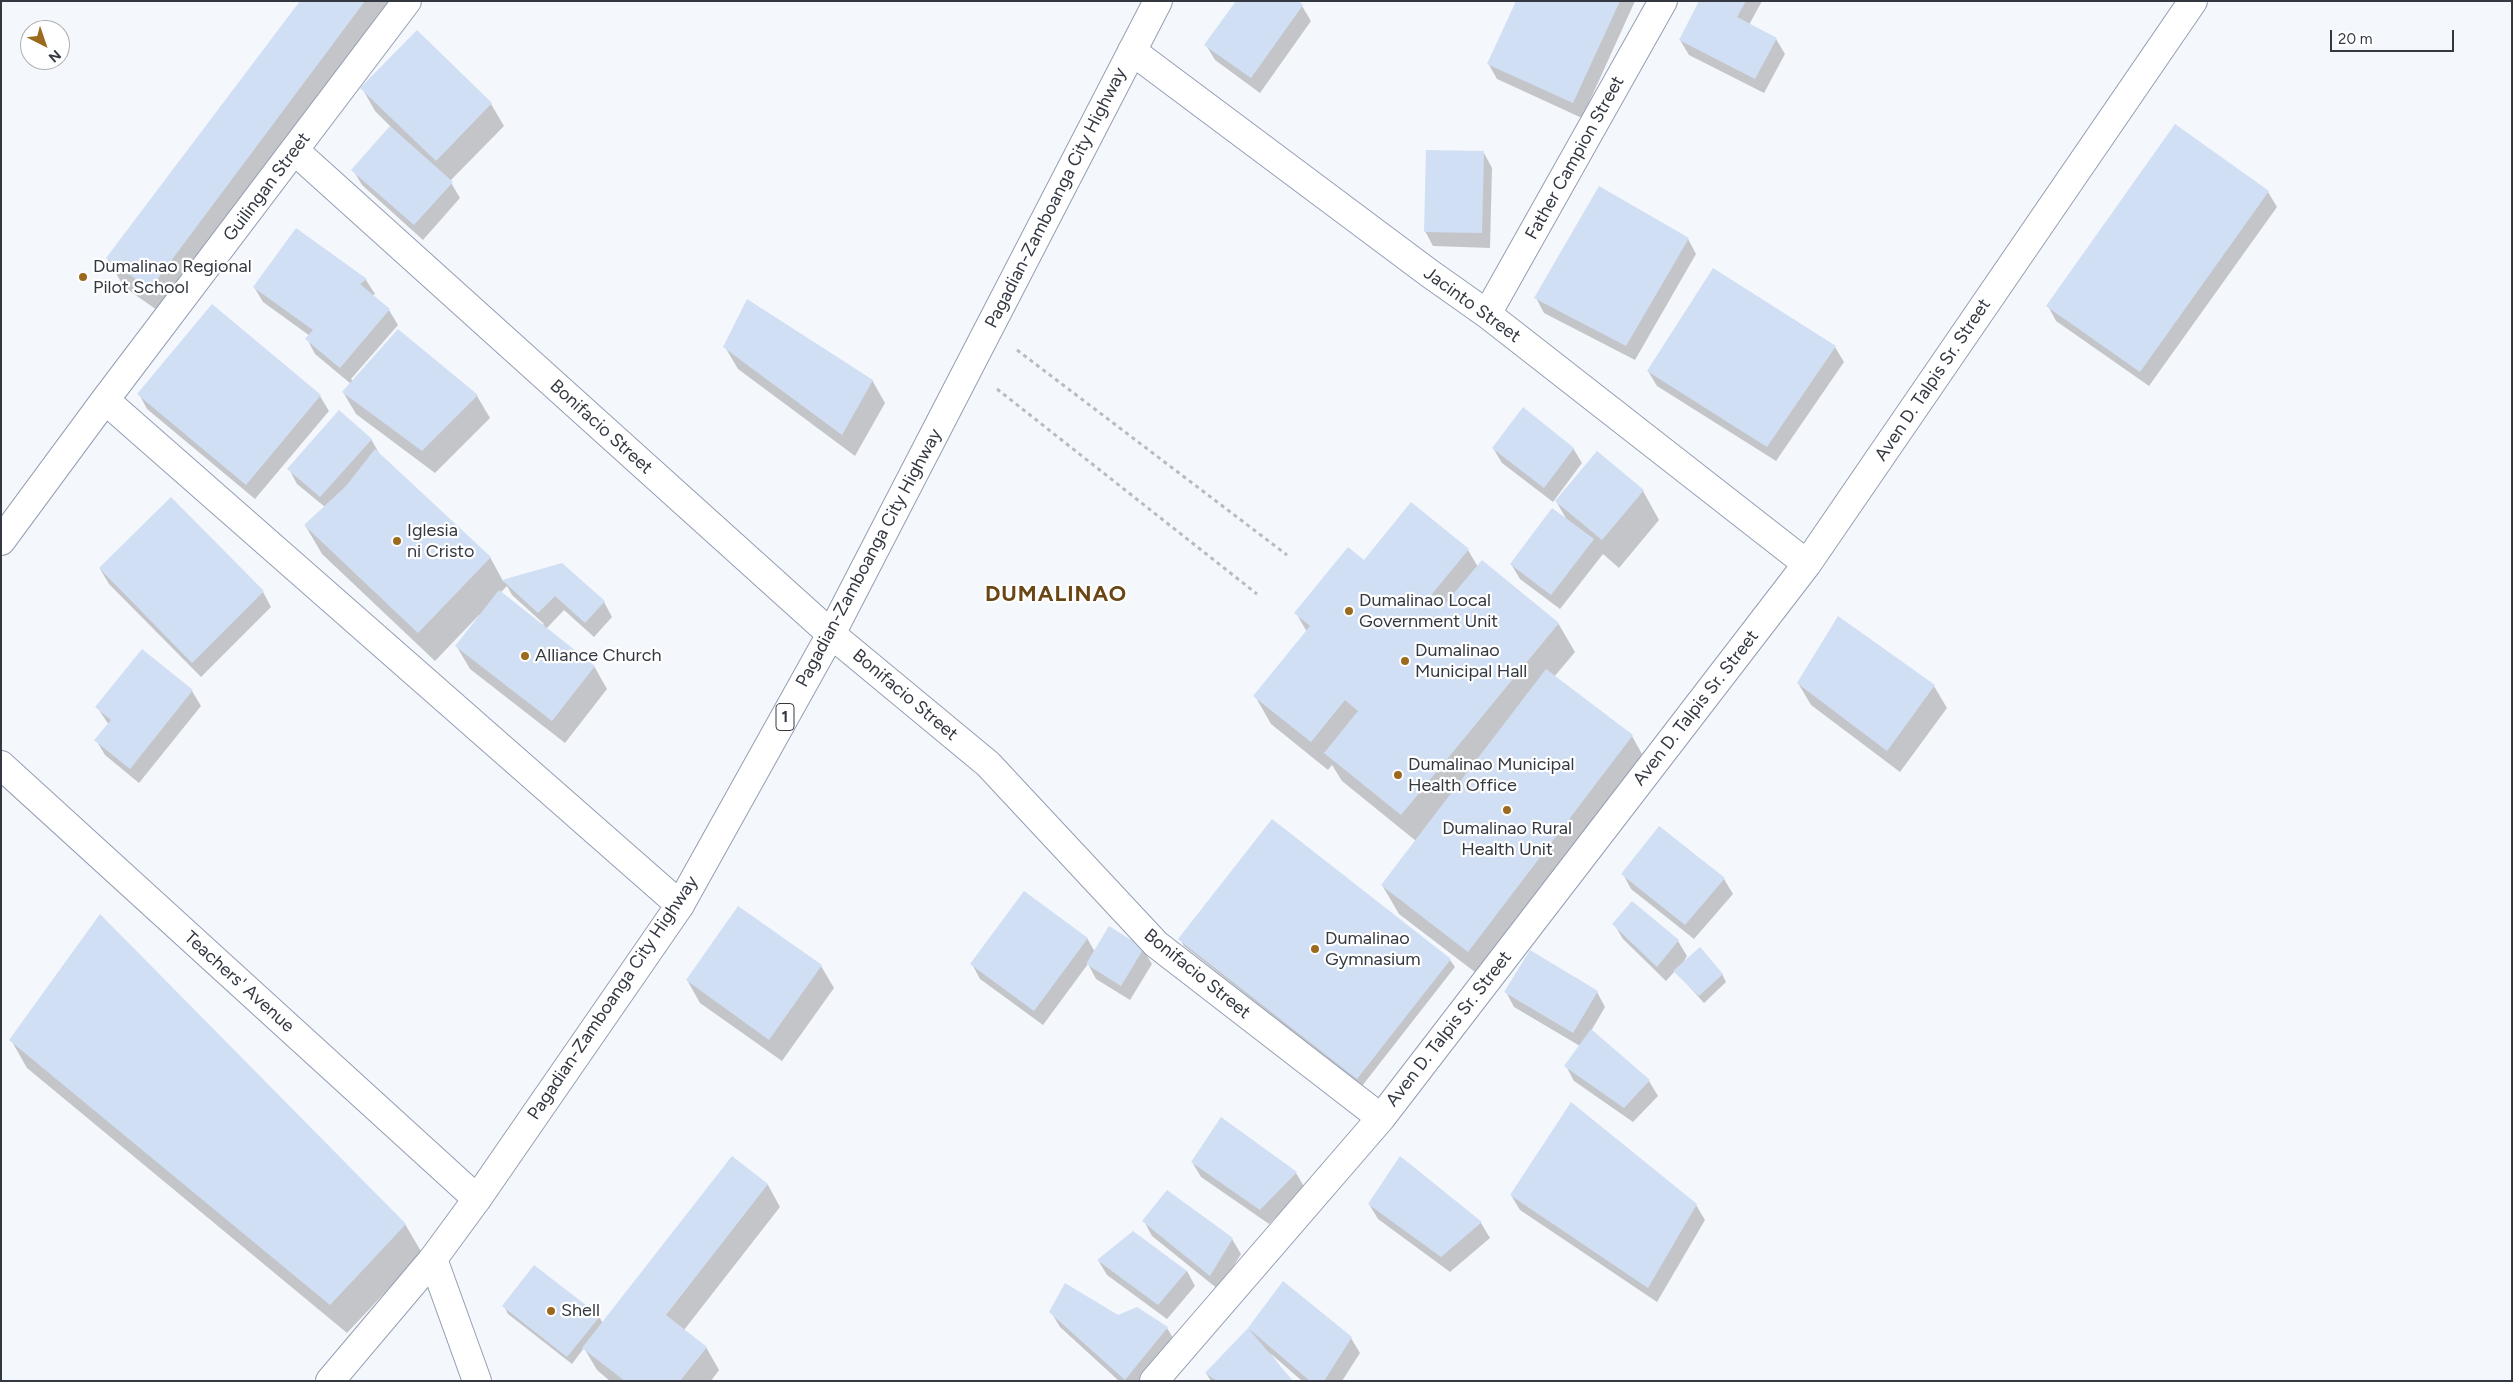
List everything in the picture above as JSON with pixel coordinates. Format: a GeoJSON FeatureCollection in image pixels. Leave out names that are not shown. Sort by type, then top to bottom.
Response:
{"type":"FeatureCollection","features":[{"type":"Feature","properties":{"kind":"main road","name":"Guilingan Street"},"geometry":{"type":"LineString","coordinates":[[1,541],[105,400],[407,1]]}},
{"type":"Feature","properties":{"kind":"main road","name":"Pagadian-Zamboanga City Highway"},"geometry":{"type":"LineString","coordinates":[[330,1381],[433,1258],[477,1199],[680,905],[832,634],[1158,1]]}},
{"type":"Feature","properties":{"kind":"main road","name":"Father Campion Street"},"geometry":{"type":"LineString","coordinates":[[1487,314],[1663,1]]}},
{"type":"Feature","properties":{"kind":"main road","name":"Aven D. Talpis Sr. Street"},"geometry":{"type":"LineString","coordinates":[[1154,1381],[1381,1118],[1807,564],[2193,1]]}},
{"type":"Feature","properties":{"kind":"main road","name":"Jacinto Street"},"geometry":{"type":"LineString","coordinates":[[1132,51],[1429,273],[1487,314],[1807,564]]}},
{"type":"Feature","properties":{"kind":"main road","name":"Bonifacio Street"},"geometry":{"type":"LineString","coordinates":[[294,150],[832,634],[988,764],[1156,944],[1381,1118]]}},
{"type":"Feature","properties":{"kind":"main road"},"geometry":{"type":"LineString","coordinates":[[105,400],[680,905]]}},
{"type":"Feature","properties":{"kind":"main road","name":"Teachers' Avenue"},"geometry":{"type":"LineString","coordinates":[[1,765],[477,1199]]}},
{"type":"Feature","properties":{"kind":"main road"},"geometry":{"type":"LineString","coordinates":[[433,1258],[477,1381]]}},
{"type":"Feature","properties":{"kind":"path"},"geometry":{"type":"LineString","coordinates":[[988,328],[1287,555]]}},
{"type":"Feature","properties":{"kind":"path"},"geometry":{"type":"LineString","coordinates":[[969,368],[1257,594]]}},
{"type":"Feature","properties":{"kind":"building"},"geometry":{"type":"Polygon","coordinates":[[[300,1],[365,1],[150,289],[106,258],[300,1]]]}},
{"type":"Feature","properties":{"kind":"building"},"geometry":{"type":"Polygon","coordinates":[[[1236,1],[1299,1],[1303,5],[1251,78],[1204,45],[1236,1]]]}},
{"type":"Feature","properties":{"kind":"building"},"geometry":{"type":"Polygon","coordinates":[[[1516,1],[1620,1],[1573,103],[1487,64],[1516,1]]]}},
{"type":"Feature","properties":{"kind":"building"},"geometry":{"type":"Polygon","coordinates":[[[1699,1],[1746,1],[1737,17],[1777,38],[1755,79],[1679,40],[1699,1]]]}},
{"type":"Feature","properties":{"kind":"building"},"geometry":{"type":"Polygon","coordinates":[[[417,30],[492,103],[436,161],[360,88],[417,30]]]}},
{"type":"Feature","properties":{"kind":"building"},"geometry":{"type":"Polygon","coordinates":[[[2175,124],[2269,191],[2140,372],[2046,306],[2175,124]]]}},
{"type":"Feature","properties":{"kind":"building"},"geometry":{"type":"Polygon","coordinates":[[[390,126],[453,182],[414,225],[351,170],[390,126]]]}},
{"type":"Feature","properties":{"kind":"building"},"geometry":{"type":"Polygon","coordinates":[[[1426,150],[1484,151],[1482,233],[1424,232],[1426,150]]]}},
{"type":"Feature","properties":{"kind":"building"},"geometry":{"type":"Polygon","coordinates":[[[1599,186],[1689,238],[1626,346],[1534,298],[1599,186]]]}},
{"type":"Feature","properties":{"kind":"building"},"geometry":{"type":"Polygon","coordinates":[[[296,228],[367,279],[360,284],[390,309],[340,368],[305,339],[313,330],[253,287],[296,228]]]}},
{"type":"Feature","properties":{"kind":"building"},"geometry":{"type":"Polygon","coordinates":[[[1713,268],[1836,346],[1767,447],[1647,371],[1713,268]]]}},
{"type":"Feature","properties":{"kind":"building"},"geometry":{"type":"Polygon","coordinates":[[[747,299],[873,380],[842,435],[723,347],[747,299]]]}},
{"type":"Feature","properties":{"kind":"building"},"geometry":{"type":"Polygon","coordinates":[[[212,304],[321,395],[246,485],[137,394],[212,304]]]}},
{"type":"Feature","properties":{"kind":"building"},"geometry":{"type":"Polygon","coordinates":[[[398,329],[478,395],[422,451],[342,392],[398,329]]]}},
{"type":"Feature","properties":{"kind":"building"},"geometry":{"type":"Polygon","coordinates":[[[1523,407],[1574,448],[1544,488],[1492,448],[1523,407]]]}},
{"type":"Feature","properties":{"kind":"building"},"geometry":{"type":"Polygon","coordinates":[[[339,410],[372,439],[320,497],[287,469],[339,410]]]}},
{"type":"Feature","properties":{"kind":"building","name":"Iglesia ni Cristo"},"geometry":{"type":"Polygon","coordinates":[[[375,449],[491,557],[418,633],[304,525],[346,486],[375,449]]]}},
{"type":"Feature","properties":{"kind":"building"},"geometry":{"type":"Polygon","coordinates":[[[1597,451],[1644,490],[1602,540],[1555,501],[1597,451]]]}},
{"type":"Feature","properties":{"kind":"building"},"geometry":{"type":"Polygon","coordinates":[[[171,497],[264,591],[192,663],[99,568],[171,497]]]}},
{"type":"Feature","properties":{"kind":"building","name":"Dumalinao Municipal Hall"},"geometry":{"type":"Polygon","coordinates":[[[1411,502],[1469,549],[1432,594],[1445,604],[1482,560],[1559,623],[1401,815],[1324,753],[1358,711],[1345,700],[1311,742],[1253,696],[1310,626],[1294,613],[1348,547],[1364,560],[1411,502]]]}},
{"type":"Feature","properties":{"kind":"building"},"geometry":{"type":"Polygon","coordinates":[[[1552,508],[1594,539],[1551,595],[1510,564],[1552,508]]]}},
{"type":"Feature","properties":{"kind":"building"},"geometry":{"type":"Polygon","coordinates":[[[562,563],[605,601],[585,623],[555,596],[538,613],[502,580],[562,563]]]}},
{"type":"Feature","properties":{"kind":"building","name":"Alliance Church"},"geometry":{"type":"Polygon","coordinates":[[[499,590],[595,666],[552,721],[455,646],[499,590]]]}},
{"type":"Feature","properties":{"kind":"building"},"geometry":{"type":"Polygon","coordinates":[[[1838,616],[1935,685],[1887,751],[1797,683],[1838,616]]]}},
{"type":"Feature","properties":{"kind":"building"},"geometry":{"type":"Polygon","coordinates":[[[142,649],[193,690],[130,769],[94,740],[111,720],[95,707],[142,649]]]}},
{"type":"Feature","properties":{"kind":"building","name":"Dumalinao Rural Health Unit"},"geometry":{"type":"Polygon","coordinates":[[[1546,669],[1633,735],[1468,952],[1381,885],[1546,669]]]}},
{"type":"Feature","properties":{"kind":"building","name":"Dumalinao Gymnasium"},"geometry":{"type":"Polygon","coordinates":[[[1272,819],[1451,959],[1357,1079],[1178,939],[1272,819]]]}},
{"type":"Feature","properties":{"kind":"building"},"geometry":{"type":"Polygon","coordinates":[[[1659,826],[1725,878],[1685,925],[1621,874],[1659,826]]]}},
{"type":"Feature","properties":{"kind":"building"},"geometry":{"type":"Polygon","coordinates":[[[1024,891],[1088,938],[1034,1011],[970,964],[1024,891]]]}},
{"type":"Feature","properties":{"kind":"building"},"geometry":{"type":"Polygon","coordinates":[[[1632,901],[1679,940],[1657,967],[1612,924],[1632,901]]]}},
{"type":"Feature","properties":{"kind":"building"},"geometry":{"type":"Polygon","coordinates":[[[738,906],[822,965],[769,1040],[686,980],[738,906]]]}},
{"type":"Feature","properties":{"kind":"building"},"geometry":{"type":"Polygon","coordinates":[[[100,914],[406,1224],[330,1305],[9,1040],[100,914]]]}},
{"type":"Feature","properties":{"kind":"building"},"geometry":{"type":"Polygon","coordinates":[[[1109,926],[1144,948],[1121,986],[1086,964],[1109,926]]]}},
{"type":"Feature","properties":{"kind":"building"},"geometry":{"type":"Polygon","coordinates":[[[1700,947],[1723,974],[1699,996],[1673,971],[1700,947]]]}},
{"type":"Feature","properties":{"kind":"building"},"geometry":{"type":"Polygon","coordinates":[[[1530,950],[1598,991],[1573,1033],[1504,992],[1530,950]]]}},
{"type":"Feature","properties":{"kind":"building"},"geometry":{"type":"Polygon","coordinates":[[[1591,1029],[1650,1080],[1624,1108],[1564,1066],[1591,1029]]]}},
{"type":"Feature","properties":{"kind":"building"},"geometry":{"type":"Polygon","coordinates":[[[1571,1102],[1697,1204],[1648,1288],[1510,1195],[1571,1102]]]}},
{"type":"Feature","properties":{"kind":"building"},"geometry":{"type":"Polygon","coordinates":[[[1221,1117],[1297,1172],[1260,1210],[1191,1162],[1221,1117]]]}},
{"type":"Feature","properties":{"kind":"building"},"geometry":{"type":"Polygon","coordinates":[[[732,1156],[768,1184],[666,1315],[707,1347],[680,1381],[625,1381],[582,1348],[732,1156]]]}},
{"type":"Feature","properties":{"kind":"building"},"geometry":{"type":"Polygon","coordinates":[[[1400,1156],[1482,1222],[1441,1257],[1368,1204],[1400,1156]]]}},
{"type":"Feature","properties":{"kind":"building"},"geometry":{"type":"Polygon","coordinates":[[[1167,1190],[1233,1238],[1210,1276],[1142,1221],[1167,1190]]]}},
{"type":"Feature","properties":{"kind":"building"},"geometry":{"type":"Polygon","coordinates":[[[1133,1231],[1187,1271],[1158,1305],[1097,1260],[1133,1231]]]}},
{"type":"Feature","properties":{"kind":"building","name":"Shell"},"geometry":{"type":"Polygon","coordinates":[[[534,1265],[600,1316],[567,1357],[502,1306],[534,1265]]]}},
{"type":"Feature","properties":{"kind":"building"},"geometry":{"type":"Polygon","coordinates":[[[1283,1281],[1352,1337],[1324,1381],[1310,1381],[1248,1328],[1283,1281]]]}},
{"type":"Feature","properties":{"kind":"building"},"geometry":{"type":"Polygon","coordinates":[[[1065,1283],[1118,1315],[1137,1307],[1168,1327],[1125,1380],[1049,1312],[1065,1283]]]}},
{"type":"Feature","properties":{"kind":"building"},"geometry":{"type":"Polygon","coordinates":[[[1248,1328],[1293,1381],[1217,1381],[1205,1373],[1248,1328]]]}},
{"type":"Feature","properties":{"kind":"place","name":"Dumalinao Regional Pilot School"},"geometry":{"type":"Point","coordinates":[83,277]}},
{"type":"Feature","properties":{"kind":"place","name":"Iglesia ni Cristo"},"geometry":{"type":"Point","coordinates":[397,541]}},
{"type":"Feature","properties":{"kind":"place","name":"Dumalinao Local Government Unit"},"geometry":{"type":"Point","coordinates":[1349,611]}},
{"type":"Feature","properties":{"kind":"place","name":"Alliance Church"},"geometry":{"type":"Point","coordinates":[525,656]}},
{"type":"Feature","properties":{"kind":"place","name":"Dumalinao Municipal Hall"},"geometry":{"type":"Point","coordinates":[1405,661]}},
{"type":"Feature","properties":{"kind":"place","name":"Dumalinao Municipal Health Office"},"geometry":{"type":"Point","coordinates":[1398,775]}},
{"type":"Feature","properties":{"kind":"place","name":"Dumalinao Rural Health Unit"},"geometry":{"type":"Point","coordinates":[1507,810]}},
{"type":"Feature","properties":{"kind":"place","name":"Dumalinao Gymnasium"},"geometry":{"type":"Point","coordinates":[1315,949]}},
{"type":"Feature","properties":{"kind":"place","name":"Shell"},"geometry":{"type":"Point","coordinates":[551,1311]}},
{"type":"Feature","properties":{"kind":"district","name":"DUMALINAO"},"geometry":{"type":"Point","coordinates":[1056,595]}}]}
